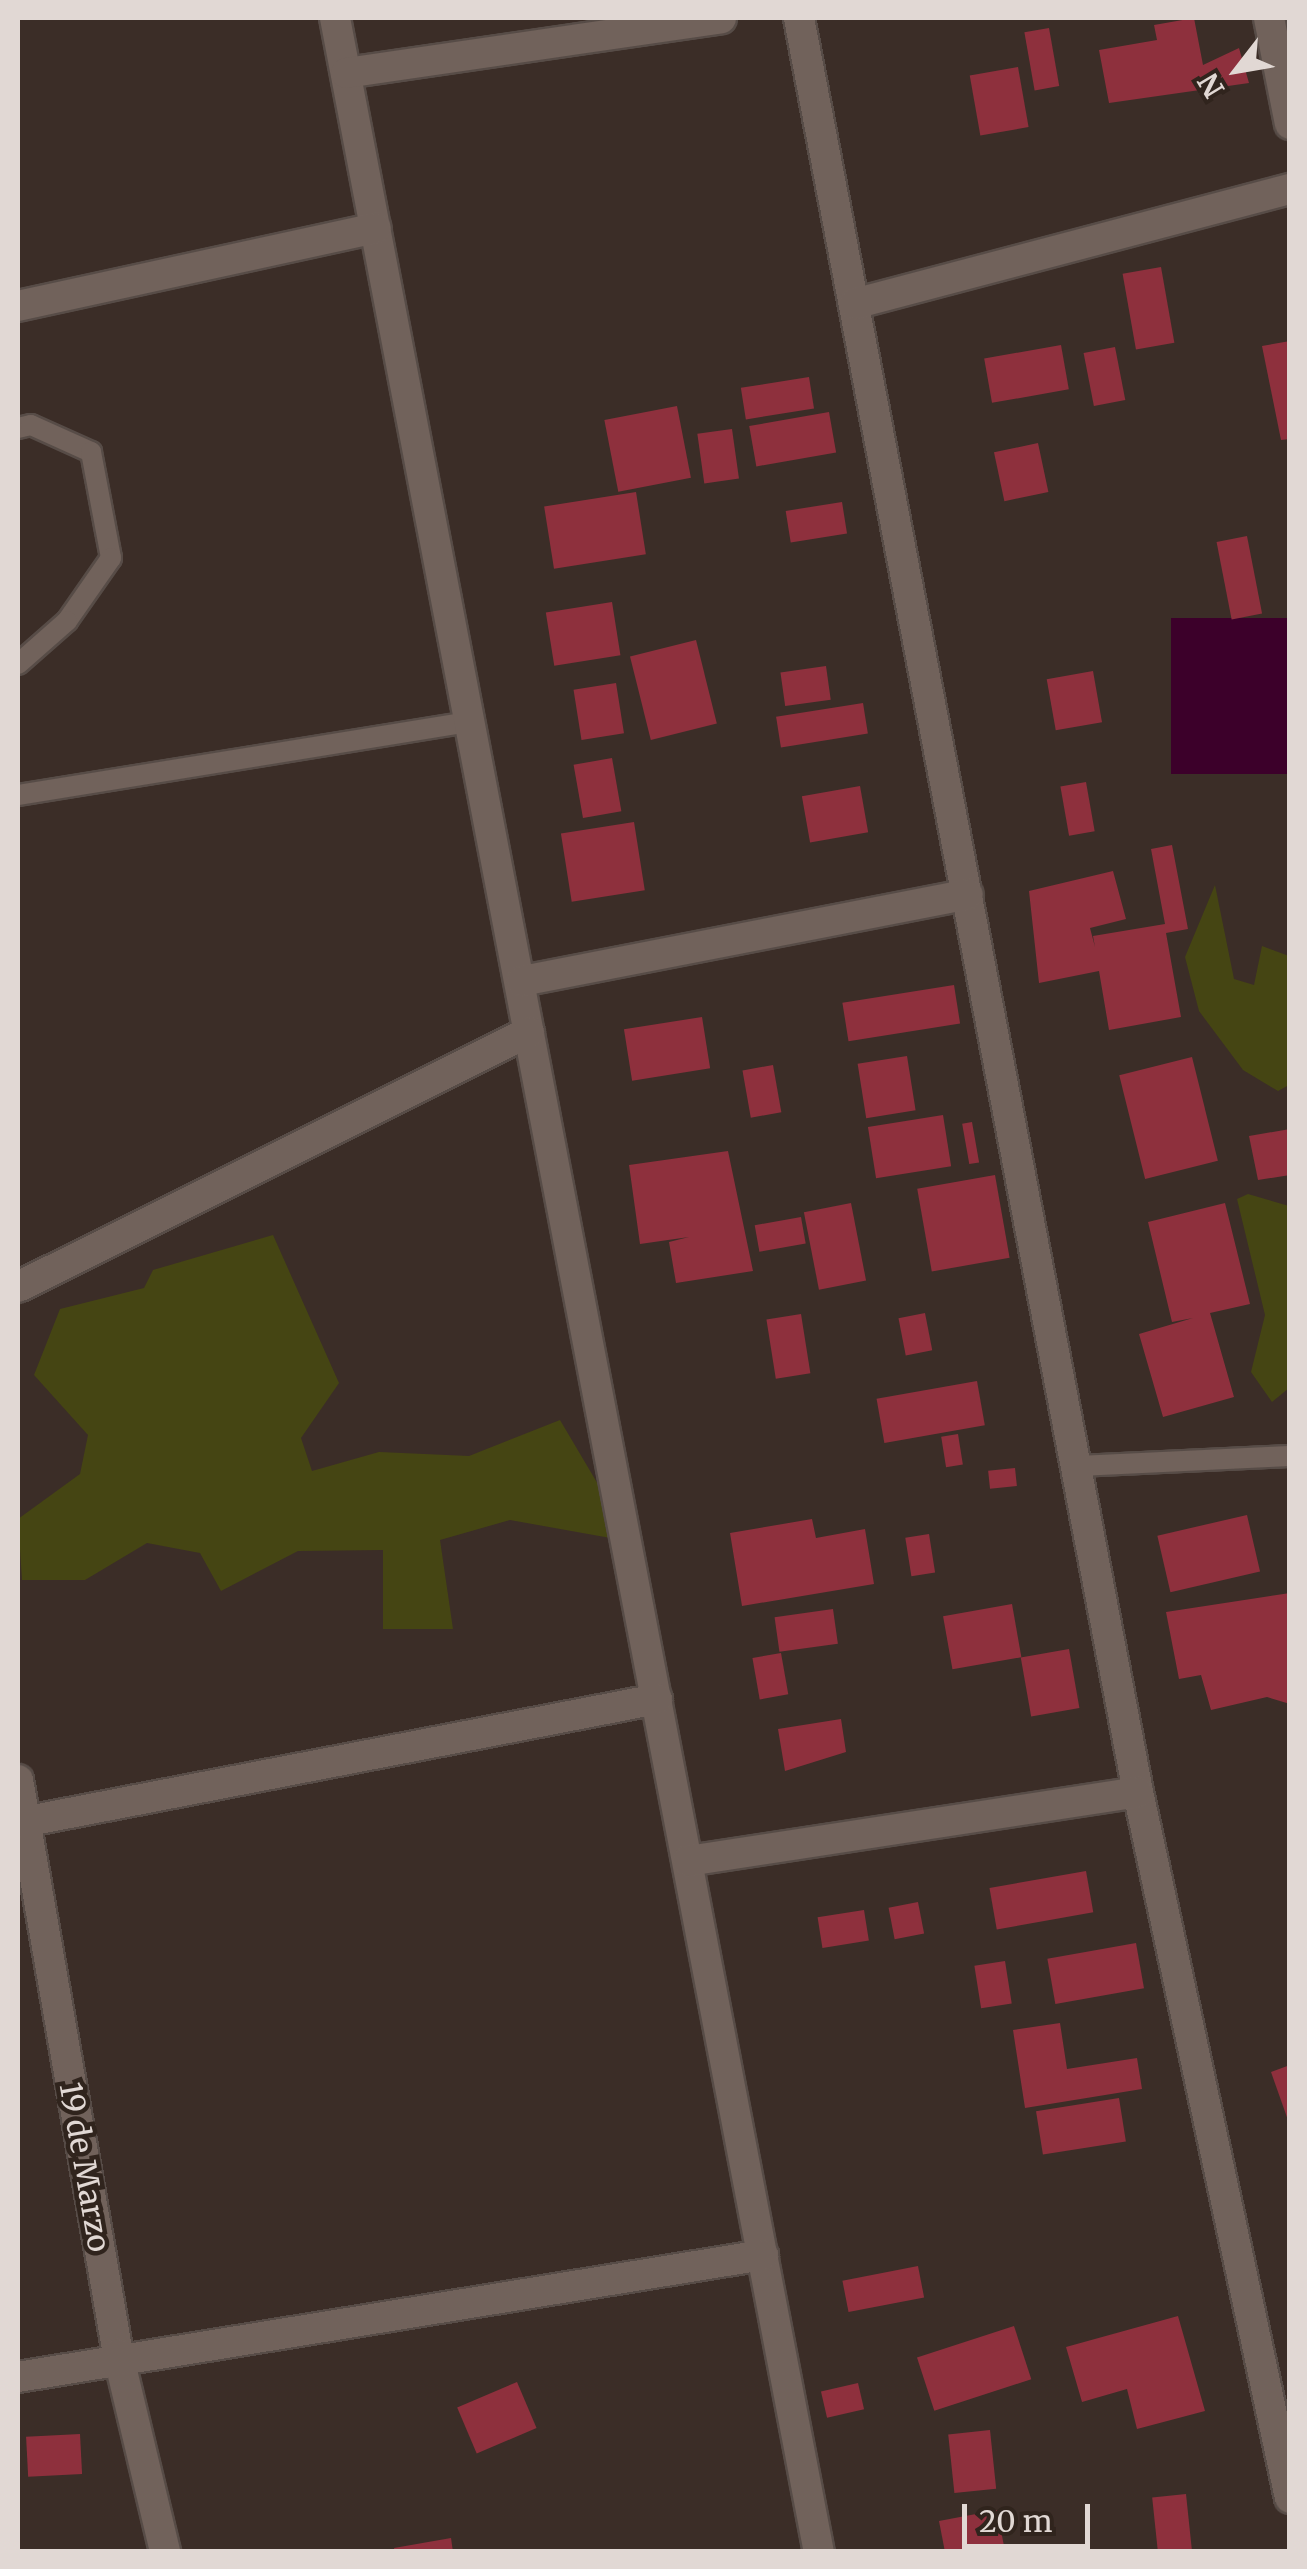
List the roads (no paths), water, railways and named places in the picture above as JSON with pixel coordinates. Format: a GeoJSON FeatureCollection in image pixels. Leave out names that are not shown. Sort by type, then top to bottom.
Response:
{"type":"FeatureCollection","features":[{"type":"Feature","properties":{"kind":"street"},"geometry":{"type":"LineString","coordinates":[[335,18],[522,982],[818,2552]]}},
{"type":"Feature","properties":{"kind":"street"},"geometry":{"type":"LineString","coordinates":[[346,73],[721,18]]}},
{"type":"Feature","properties":{"kind":"street"},"geometry":{"type":"LineString","coordinates":[[800,18],[1138,1792],[1290,2498]]}},
{"type":"Feature","properties":{"kind":"street"},"geometry":{"type":"LineString","coordinates":[[1269,18],[1290,124]]}},
{"type":"Feature","properties":{"kind":"street"},"geometry":{"type":"LineString","coordinates":[[854,304],[1290,190]]}},
{"type":"Feature","properties":{"kind":"street"},"geometry":{"type":"LineString","coordinates":[[18,306],[376,228]]}},
{"type":"Feature","properties":{"kind":"street"},"geometry":{"type":"LineString","coordinates":[[522,982],[968,894]]}},
{"type":"Feature","properties":{"kind":"street"},"geometry":{"type":"LineString","coordinates":[[18,1287],[530,1032]]}},
{"type":"Feature","properties":{"kind":"street"},"geometry":{"type":"LineString","coordinates":[[21,1822],[657,1698]]}},
{"type":"Feature","properties":{"kind":"street","name":"19 de Marzo"},"geometry":{"type":"LineString","coordinates":[[18,1780],[21,1822],[118,2354],[164,2552]]}},
{"type":"Feature","properties":{"kind":"street"},"geometry":{"type":"LineString","coordinates":[[688,1861],[1138,1792]]}},
{"type":"Feature","properties":{"kind":"street"},"geometry":{"type":"LineString","coordinates":[[18,2377],[118,2354],[763,2255]]}},
{"type":"Feature","properties":{"kind":"lane"},"geometry":{"type":"LineString","coordinates":[[18,428],[32,425],[91,452],[111,558],[66,621],[18,664]]}},
{"type":"Feature","properties":{"kind":"lane"},"geometry":{"type":"LineString","coordinates":[[18,795],[470,722]]}},
{"type":"Feature","properties":{"kind":"lane"},"geometry":{"type":"LineString","coordinates":[[1078,1466],[1290,1456]]}}]}
